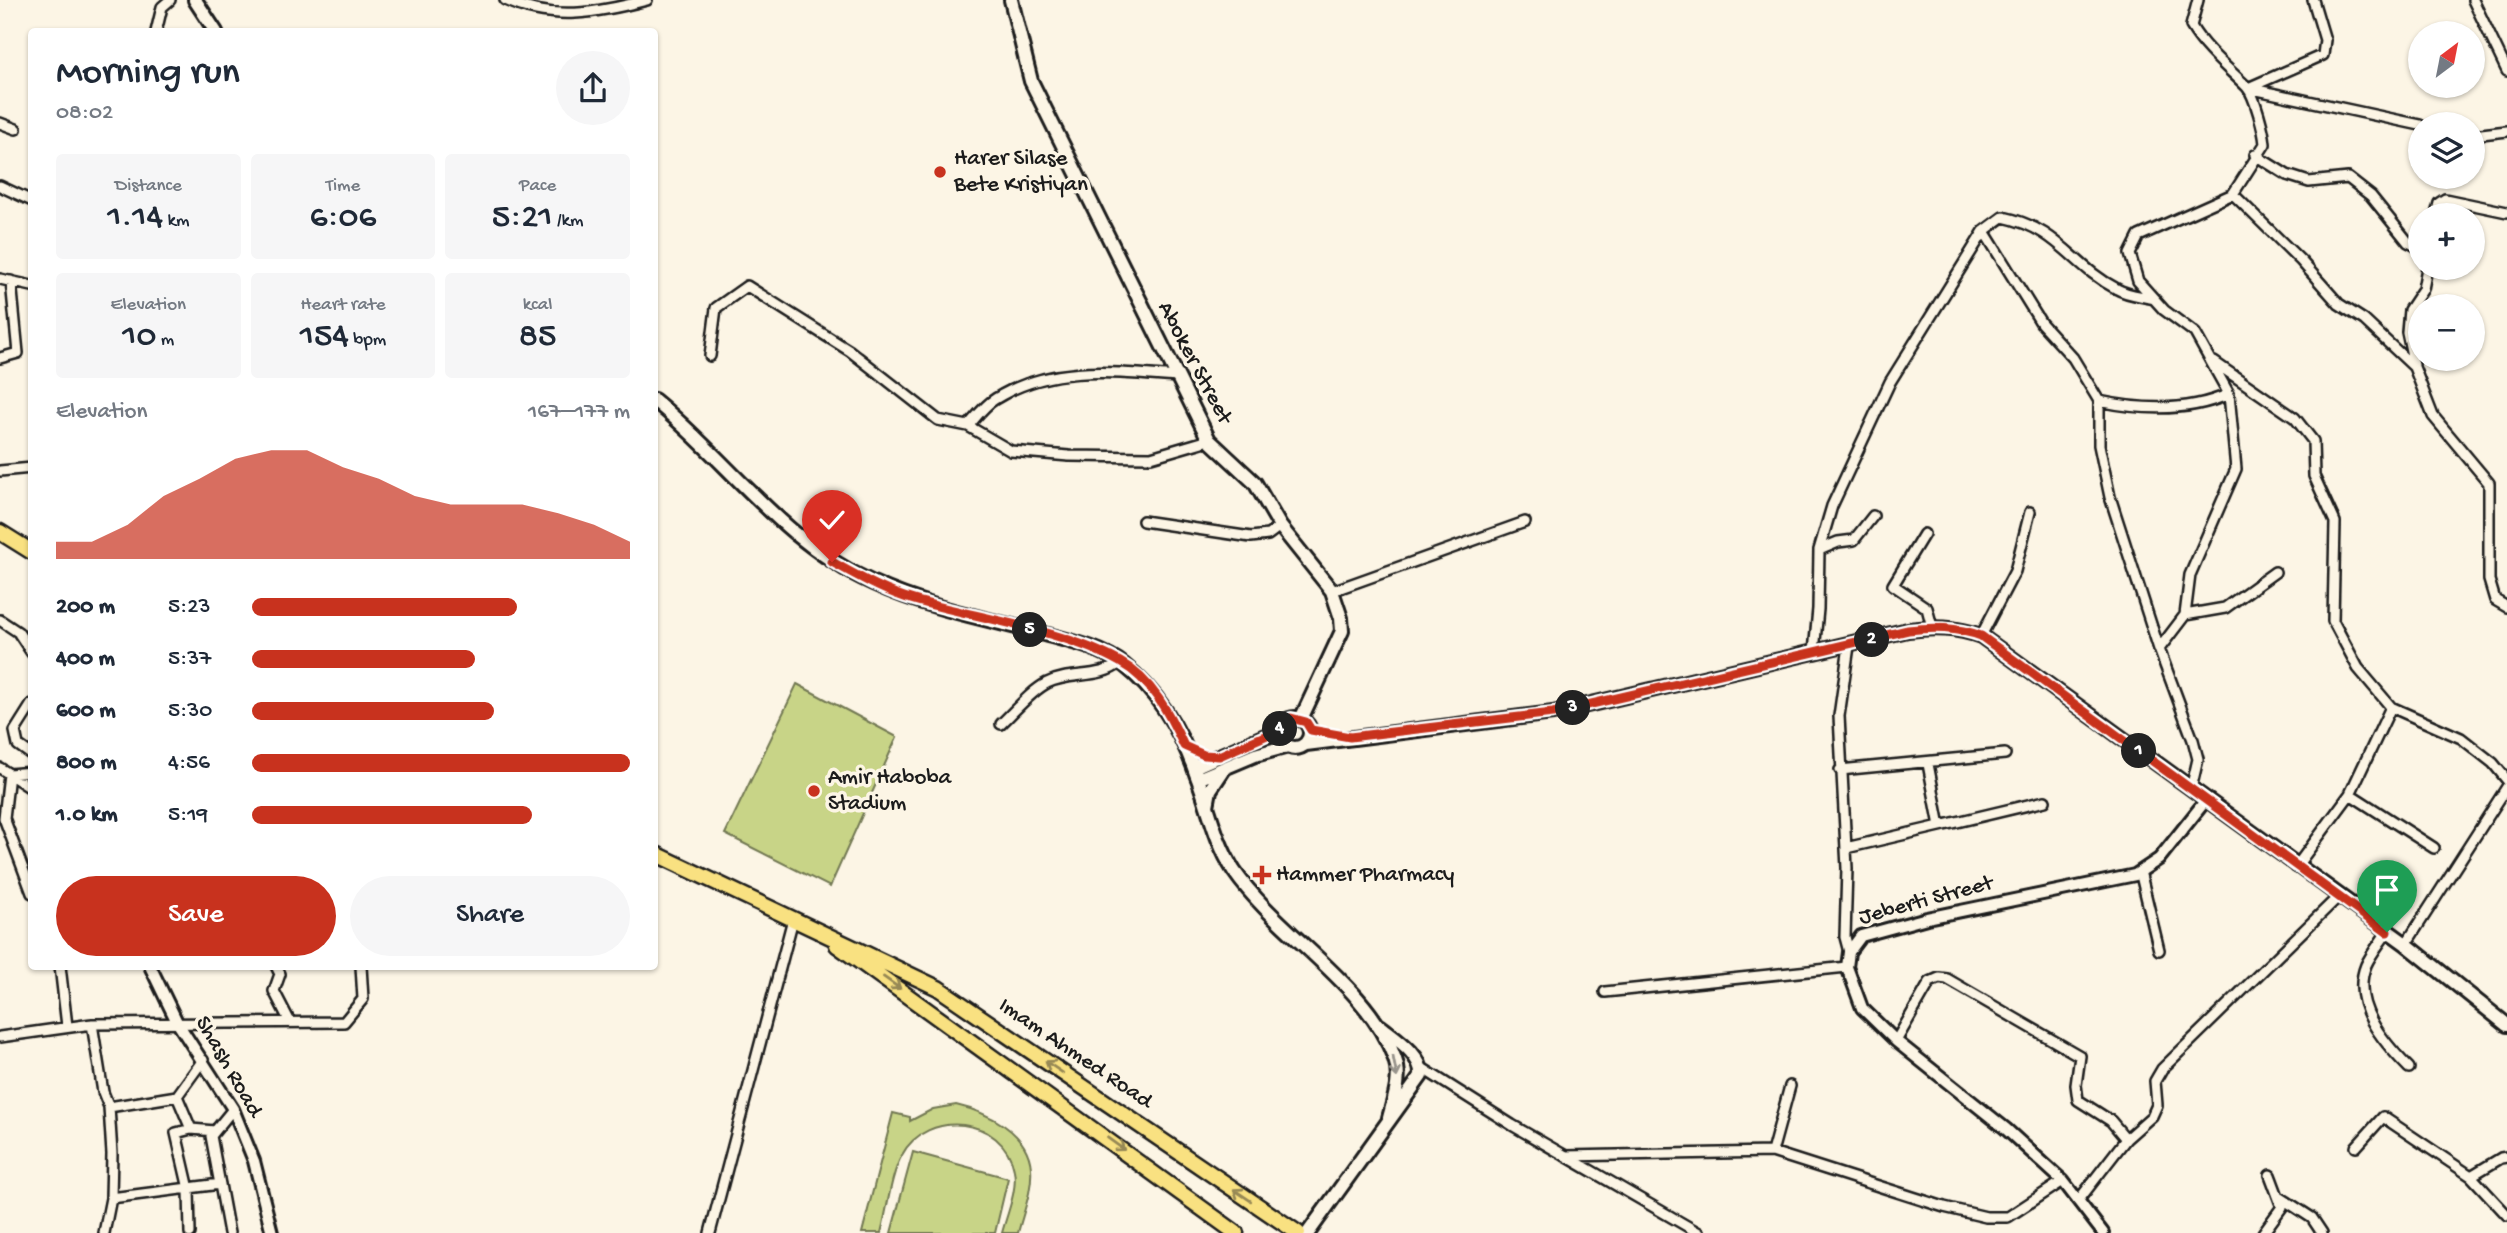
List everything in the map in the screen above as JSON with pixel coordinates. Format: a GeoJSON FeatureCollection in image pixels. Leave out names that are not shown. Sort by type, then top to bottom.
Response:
{"type":"FeatureCollection","features":[{"type":"Feature","properties":{"kind":"highway"},"geometry":{"type":"LineString","coordinates":[[0,532],[28,550]]}},
{"type":"Feature","properties":{"kind":"highway","name":"Imam Ahmed Road"},"geometry":{"type":"LineString","coordinates":[[658,855],[938,988],[1298,1233]]}},
{"type":"Feature","properties":{"kind":"highway","name":"Imam Ahmed Road"},"geometry":{"type":"LineString","coordinates":[[816,930],[1236,1233]]}},
{"type":"Feature","properties":{"kind":"main road"},"geometry":{"type":"LineString","coordinates":[[195,0],[213,28]]}},
{"type":"Feature","properties":{"kind":"main road","name":"Aboker Street"},"geometry":{"type":"LineString","coordinates":[[1011,0],[1031,81],[1209,440],[1255,483],[1280,526],[1332,592],[1342,618],[1342,631],[1301,719]]}},
{"type":"Feature","properties":{"kind":"main road"},"geometry":{"type":"LineString","coordinates":[[658,404],[794,534],[832,562],[911,599],[1054,637],[1121,662],[1145,682],[1168,711],[1196,773],[1222,848],[1251,893],[1356,999],[1372,1020],[1395,1060],[1396,1091],[1389,1118]]}},
{"type":"Feature","properties":{"kind":"main road"},"geometry":{"type":"LineString","coordinates":[[1184,746],[1222,761],[1288,746],[1298,748],[1306,744],[1350,737],[1553,713],[1932,627],[1965,631],[1981,636],[2296,867],[2406,944],[2507,1025]]}},
{"type":"Feature","properties":{"kind":"main road"},"geometry":{"type":"LineString","coordinates":[[1196,773],[1281,729],[1291,718],[1301,719],[1311,730],[1350,737]]}},
{"type":"Feature","properties":{"kind":"main road"},"geometry":{"type":"LineString","coordinates":[[1281,729],[1282,740],[1288,746]]}},
{"type":"Feature","properties":{"kind":"main road"},"geometry":{"type":"LineString","coordinates":[[1306,744],[1311,730]]}},
{"type":"Feature","properties":{"kind":"main road"},"geometry":{"type":"LineString","coordinates":[[1207,806],[1210,790],[1222,761]]}},
{"type":"Feature","properties":{"kind":"main road"},"geometry":{"type":"LineString","coordinates":[[1308,1233],[1389,1118],[1416,1085],[1422,1068],[1418,1060],[1372,1020]]}},
{"type":"Feature","properties":{"kind":"street"},"geometry":{"type":"LineString","coordinates":[[157,28],[162,7],[170,0]]}},
{"type":"Feature","properties":{"kind":"street"},"geometry":{"type":"LineString","coordinates":[[505,0],[546,14],[595,13],[647,0]]}},
{"type":"Feature","properties":{"kind":"street"},"geometry":{"type":"LineString","coordinates":[[2159,649],[2185,615],[2190,575],[2236,469],[2229,394],[2214,362],[2195,332],[2154,299],[2138,281],[2130,254],[2139,236],[2233,194],[2255,155],[2265,144],[2264,132],[2248,88],[2200,41],[2191,26],[2198,0]]}},
{"type":"Feature","properties":{"kind":"street"},"geometry":{"type":"LineString","coordinates":[[2248,88],[2323,55],[2325,40],[2313,0]]}},
{"type":"Feature","properties":{"kind":"street"},"geometry":{"type":"LineString","coordinates":[[2473,0],[2507,71]]}},
{"type":"Feature","properties":{"kind":"street"},"geometry":{"type":"LineString","coordinates":[[2248,88],[2408,122]]}},
{"type":"Feature","properties":{"kind":"street"},"geometry":{"type":"LineString","coordinates":[[0,123],[16,129]]}},
{"type":"Feature","properties":{"kind":"street"},"geometry":{"type":"LineString","coordinates":[[2485,134],[2507,131]]}},
{"type":"Feature","properties":{"kind":"street"},"geometry":{"type":"LineString","coordinates":[[2255,155],[2287,175],[2309,182],[2348,178],[2371,196],[2408,242]]}},
{"type":"Feature","properties":{"kind":"street"},"geometry":{"type":"LineString","coordinates":[[0,186],[28,199]]}},
{"type":"Feature","properties":{"kind":"street"},"geometry":{"type":"LineString","coordinates":[[2233,194],[2301,261],[2339,304],[2364,320],[2408,361]]}},
{"type":"Feature","properties":{"kind":"street"},"geometry":{"type":"LineString","coordinates":[[2438,203],[2445,200],[2460,203]]}},
{"type":"Feature","properties":{"kind":"street"},"geometry":{"type":"LineString","coordinates":[[2485,208],[2507,212]]}},
{"type":"Feature","properties":{"kind":"street"},"geometry":{"type":"LineString","coordinates":[[1814,652],[1819,550],[1832,506],[1853,454],[1890,382],[1984,230],[2003,217],[2028,222],[2119,291],[2154,299]]}},
{"type":"Feature","properties":{"kind":"street"},"geometry":{"type":"LineString","coordinates":[[1984,230],[2041,323],[2073,358],[2099,401],[2099,445],[2110,497],[2198,760],[2191,789]]}},
{"type":"Feature","properties":{"kind":"street"},"geometry":{"type":"LineString","coordinates":[[0,279],[28,285]]}},
{"type":"Feature","properties":{"kind":"street"},"geometry":{"type":"LineString","coordinates":[[0,358],[18,354],[10,281]]}},
{"type":"Feature","properties":{"kind":"street"},"geometry":{"type":"LineString","coordinates":[[710,356],[716,308],[747,286],[850,351],[938,420],[968,426],[1011,451],[1069,456],[1151,457],[1209,440]]}},
{"type":"Feature","properties":{"kind":"street"},"geometry":{"type":"LineString","coordinates":[[2214,362],[2295,418],[2313,441],[2314,476],[2334,522],[2333,621],[2358,668],[2391,707],[2461,738],[2493,763],[2507,779]]}},
{"type":"Feature","properties":{"kind":"street"},"geometry":{"type":"LineString","coordinates":[[2416,371],[2433,416],[2489,483],[2489,580],[2495,600],[2507,607]]}},
{"type":"Feature","properties":{"kind":"street"},"geometry":{"type":"LineString","coordinates":[[968,426],[993,400],[1031,381],[1066,372],[1176,377]]}},
{"type":"Feature","properties":{"kind":"street"},"geometry":{"type":"LineString","coordinates":[[2099,401],[2128,407],[2189,406],[2229,394]]}},
{"type":"Feature","properties":{"kind":"street"},"geometry":{"type":"LineString","coordinates":[[0,471],[28,468]]}},
{"type":"Feature","properties":{"kind":"street"},"geometry":{"type":"LineString","coordinates":[[1981,636],[2015,571],[2030,512]]}},
{"type":"Feature","properties":{"kind":"street"},"geometry":{"type":"LineString","coordinates":[[1819,550],[1838,542],[1854,540],[1873,516]]}},
{"type":"Feature","properties":{"kind":"street"},"geometry":{"type":"LineString","coordinates":[[1143,521],[1251,537],[1268,535],[1280,526]]}},
{"type":"Feature","properties":{"kind":"street"},"geometry":{"type":"LineString","coordinates":[[1332,592],[1525,522]]}},
{"type":"Feature","properties":{"kind":"street"},"geometry":{"type":"LineString","coordinates":[[1924,534],[1893,585],[1927,608],[1932,627]]}},
{"type":"Feature","properties":{"kind":"street"},"geometry":{"type":"LineString","coordinates":[[2185,615],[2225,608],[2275,572]]}},
{"type":"Feature","properties":{"kind":"street"},"geometry":{"type":"LineString","coordinates":[[0,620],[18,632],[28,647]]}},
{"type":"Feature","properties":{"kind":"street"},"geometry":{"type":"LineString","coordinates":[[1849,646],[1839,716],[1846,848],[1845,937],[1849,953]]}},
{"type":"Feature","properties":{"kind":"street"},"geometry":{"type":"LineString","coordinates":[[1001,724],[1046,684],[1067,677],[1110,672],[1121,662]]}},
{"type":"Feature","properties":{"kind":"street"},"geometry":{"type":"LineString","coordinates":[[2296,867],[2350,794],[2391,707]]}},
{"type":"Feature","properties":{"kind":"street"},"geometry":{"type":"LineString","coordinates":[[28,710],[15,731],[18,745],[28,752]]}},
{"type":"Feature","properties":{"kind":"street"},"geometry":{"type":"LineString","coordinates":[[1840,770],[1928,764],[2005,754]]}},
{"type":"Feature","properties":{"kind":"street"},"geometry":{"type":"LineString","coordinates":[[1928,764],[1940,826]]}},
{"type":"Feature","properties":{"kind":"street"},"geometry":{"type":"LineString","coordinates":[[4,771],[28,772]]}},
{"type":"Feature","properties":{"kind":"street"},"geometry":{"type":"LineString","coordinates":[[4,771],[28,786]]}},
{"type":"Feature","properties":{"kind":"street"},"geometry":{"type":"LineString","coordinates":[[4,771],[4,818],[28,882]]}},
{"type":"Feature","properties":{"kind":"street"},"geometry":{"type":"LineString","coordinates":[[2406,944],[2507,787]]}},
{"type":"Feature","properties":{"kind":"street"},"geometry":{"type":"LineString","coordinates":[[2350,794],[2434,848]]}},
{"type":"Feature","properties":{"kind":"street","name":"Jeberti Street"},"geometry":{"type":"LineString","coordinates":[[2103,1233],[2063,1181],[2006,1129],[1896,1041],[1862,1008],[1847,967],[1849,953],[1861,936],[1874,932],[1927,918],[2134,875],[2159,859],[2206,800]]}},
{"type":"Feature","properties":{"kind":"street"},"geometry":{"type":"LineString","coordinates":[[1846,848],[2045,801]]}},
{"type":"Feature","properties":{"kind":"street"},"geometry":{"type":"LineString","coordinates":[[2140,871],[2159,950]]}},
{"type":"Feature","properties":{"kind":"street"},"geometry":{"type":"LineString","coordinates":[[2078,1200],[2126,1139],[2152,1116],[2157,1105],[2155,1081],[2162,1069],[2338,897]]}},
{"type":"Feature","properties":{"kind":"street"},"geometry":{"type":"LineString","coordinates":[[710,1233],[793,919]]}},
{"type":"Feature","properties":{"kind":"street"},"geometry":{"type":"LineString","coordinates":[[2387,932],[2365,967],[2363,994],[2375,1029],[2409,1068]]}},
{"type":"Feature","properties":{"kind":"street"},"geometry":{"type":"LineString","coordinates":[[1605,992],[1847,967]]}},
{"type":"Feature","properties":{"kind":"street"},"geometry":{"type":"LineString","coordinates":[[60,970],[67,1026]]}},
{"type":"Feature","properties":{"kind":"street","name":"Shash Road"},"geometry":{"type":"LineString","coordinates":[[152,970],[177,1021],[233,1109],[254,1161],[272,1233]]}},
{"type":"Feature","properties":{"kind":"street"},"geometry":{"type":"LineString","coordinates":[[278,970],[280,974],[274,991],[290,1022]]}},
{"type":"Feature","properties":{"kind":"street"},"geometry":{"type":"LineString","coordinates":[[0,1037],[92,1024],[344,1021],[363,999],[361,970]]}},
{"type":"Feature","properties":{"kind":"street"},"geometry":{"type":"LineString","coordinates":[[1896,1041],[1930,982],[1939,978],[1947,979],[2080,1056],[2076,1085],[2078,1100],[2110,1121],[2126,1139]]}},
{"type":"Feature","properties":{"kind":"street"},"geometry":{"type":"LineString","coordinates":[[92,1024],[103,1092],[109,1107],[111,1198],[104,1233]]}},
{"type":"Feature","properties":{"kind":"street"},"geometry":{"type":"LineString","coordinates":[[109,1107],[177,1096],[203,1060]]}},
{"type":"Feature","properties":{"kind":"street"},"geometry":{"type":"LineString","coordinates":[[1422,1068],[1565,1156],[1699,1233]]}},
{"type":"Feature","properties":{"kind":"street"},"geometry":{"type":"LineString","coordinates":[[1772,1152],[1790,1087]]}},
{"type":"Feature","properties":{"kind":"street"},"geometry":{"type":"LineString","coordinates":[[177,1096],[191,1129]]}},
{"type":"Feature","properties":{"kind":"street"},"geometry":{"type":"LineString","coordinates":[[229,1233],[211,1136],[233,1109]]}},
{"type":"Feature","properties":{"kind":"street"},"geometry":{"type":"LineString","coordinates":[[2356,1147],[2383,1117],[2471,1176],[2507,1215]]}},
{"type":"Feature","properties":{"kind":"street"},"geometry":{"type":"LineString","coordinates":[[190,1233],[189,1189],[176,1133],[191,1129],[215,1131]]}},
{"type":"Feature","properties":{"kind":"street"},"geometry":{"type":"LineString","coordinates":[[1565,1156],[1772,1152],[1944,1208],[1986,1217],[2008,1217],[2063,1181]]}},
{"type":"Feature","properties":{"kind":"street"},"geometry":{"type":"LineString","coordinates":[[2471,1176],[2507,1157]]}},
{"type":"Feature","properties":{"kind":"street"},"geometry":{"type":"LineString","coordinates":[[2263,1233],[2282,1207],[2270,1175]]}},
{"type":"Feature","properties":{"kind":"street"},"geometry":{"type":"LineString","coordinates":[[111,1198],[220,1184]]}},
{"type":"Feature","properties":{"kind":"street"},"geometry":{"type":"LineString","coordinates":[[2278,1196],[2312,1218],[2322,1233]]}},
{"type":"Feature","properties":{"kind":"green space"},"geometry":{"type":"Polygon","coordinates":[[[797,684],[897,737],[830,887],[725,834],[797,684]]]}},
{"type":"Feature","properties":{"kind":"green space"},"geometry":{"type":"Polygon","coordinates":[[[956,1105],[1004,1125],[1022,1144],[1028,1155],[1031,1184],[1018,1233],[1002,1233],[1015,1185],[1014,1170],[1007,1152],[996,1138],[980,1129],[945,1125],[928,1130],[913,1140],[902,1155],[895,1172],[881,1233],[862,1233],[893,1113],[910,1117],[910,1121],[933,1109],[956,1105]]]}},
{"type":"Feature","properties":{"kind":"green space"},"geometry":{"type":"Polygon","coordinates":[[[913,1152],[1008,1178],[995,1233],[891,1233],[913,1152]]]}},
{"type":"Feature","properties":{"kind":"place","name":"Harer Silase Bete Kristiyan"},"geometry":{"type":"Point","coordinates":[940,172]}},
{"type":"Feature","properties":{"kind":"place","name":"Amir Haboba Stadium"},"geometry":{"type":"Point","coordinates":[814,791]}},
{"type":"Feature","properties":{"kind":"place","name":"Hammer Pharmacy"},"geometry":{"type":"Point","coordinates":[1262,875]}},
{"type":"Feature","properties":{"kind":"route"},"geometry":{"type":"LineString","coordinates":[[832,562],[911,599],[1054,637],[1121,662],[1145,682],[1168,711],[1184,746],[1204,755],[1219,756],[1281,729],[1291,718],[1306,722],[1311,730],[1350,737],[1553,713],[1849,646],[1908,630],[1932,627],[1965,631],[1981,636],[2387,932]]}}]}
